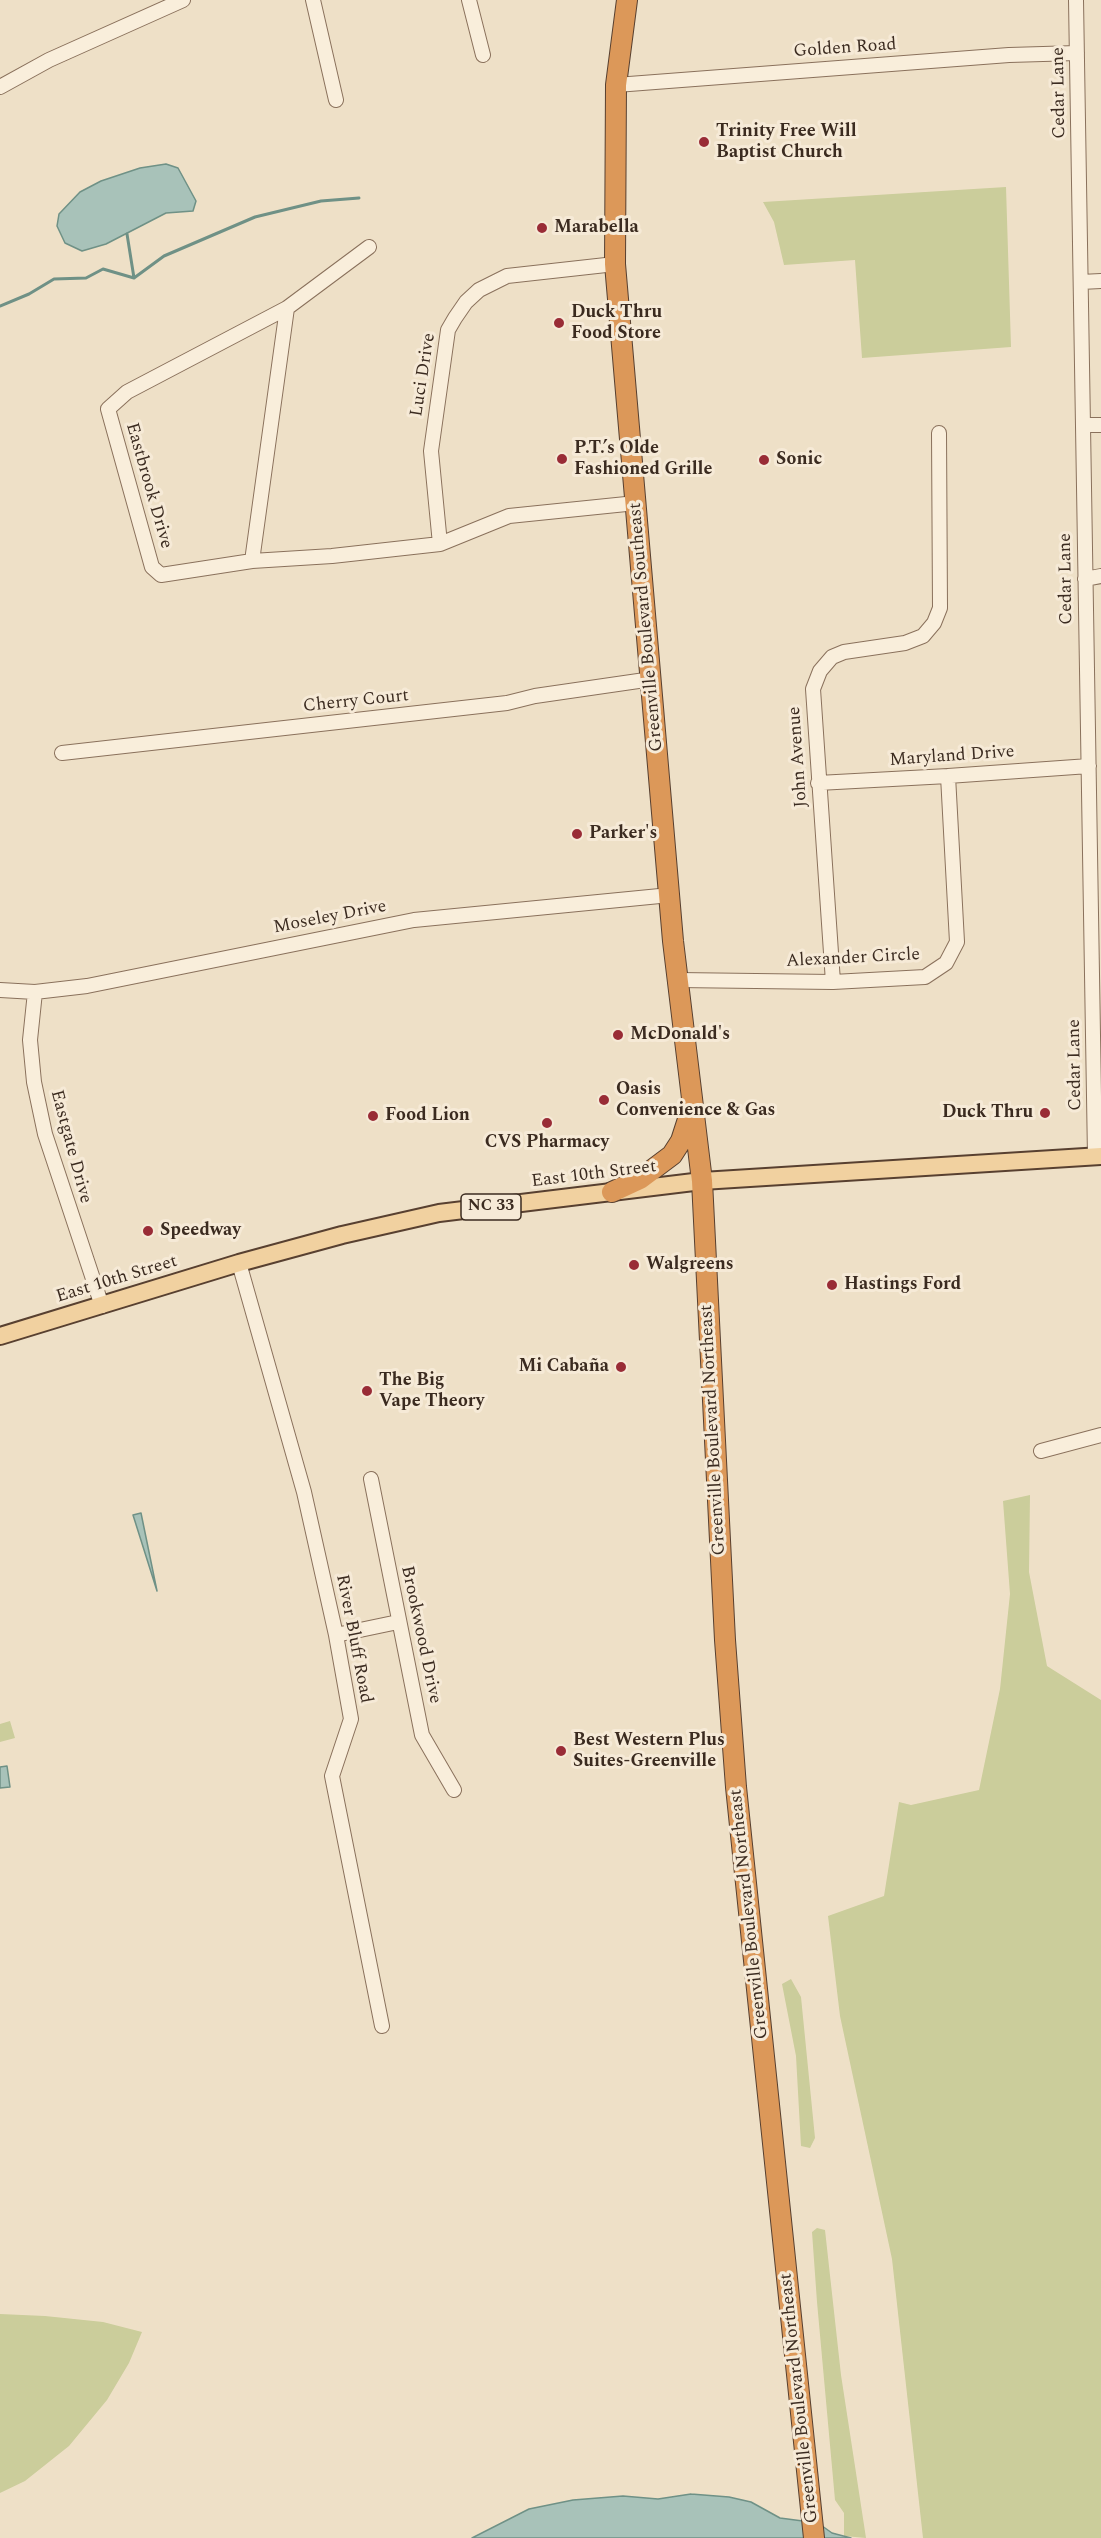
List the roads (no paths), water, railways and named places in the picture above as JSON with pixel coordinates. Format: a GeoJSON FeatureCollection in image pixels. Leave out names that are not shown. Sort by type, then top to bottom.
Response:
{"type":"FeatureCollection","features":[{"type":"Feature","properties":{"kind":"highway","name":"Greenville Boulevard Southeast"},"geometry":{"type":"LineString","coordinates":[[627,0],[616,85],[615,264],[669,894],[702,1181]]}},
{"type":"Feature","properties":{"kind":"highway"},"geometry":{"type":"LineString","coordinates":[[612,1192],[640,1179],[672,1155],[681,1140],[693,1105]]}},
{"type":"Feature","properties":{"kind":"highway","name":"Greenville Boulevard Northeast"},"geometry":{"type":"LineString","coordinates":[[702,1181],[725,1640],[736,1787],[814,2538]]}},
{"type":"Feature","properties":{"kind":"main road","name":"East 10th Street"},"geometry":{"type":"LineString","coordinates":[[0,1336],[239,1263],[342,1235],[440,1213],[702,1181],[1098,1157]]}},
{"type":"Feature","properties":{"kind":"street"},"geometry":{"type":"LineString","coordinates":[[0,87],[49,60],[183,0]]}},
{"type":"Feature","properties":{"kind":"street"},"geometry":{"type":"LineString","coordinates":[[312,0],[336,100]]}},
{"type":"Feature","properties":{"kind":"street"},"geometry":{"type":"LineString","coordinates":[[469,0],[483,55]]}},
{"type":"Feature","properties":{"kind":"street","name":"Cedar Lane"},"geometry":{"type":"LineString","coordinates":[[1076,0],[1085,579],[1094,722],[1089,766],[1096,860],[1098,1157]]}},
{"type":"Feature","properties":{"kind":"street","name":"Golden Road"},"geometry":{"type":"LineString","coordinates":[[616,85],[997,56],[1077,53]]}},
{"type":"Feature","properties":{"kind":"street","name":"Eastbrook Drive"},"geometry":{"type":"LineString","coordinates":[[369,247],[287,308],[127,392],[108,409],[152,567],[161,575],[252,561],[332,556],[440,544],[509,516],[636,503]]}},
{"type":"Feature","properties":{"kind":"street","name":"Luci Drive"},"geometry":{"type":"LineString","coordinates":[[440,544],[431,451],[448,330],[455,318],[466,302],[479,290],[507,276],[615,264]]}},
{"type":"Feature","properties":{"kind":"street"},"geometry":{"type":"LineString","coordinates":[[1081,282],[1101,281]]}},
{"type":"Feature","properties":{"kind":"street"},"geometry":{"type":"LineString","coordinates":[[252,561],[287,308]]}},
{"type":"Feature","properties":{"kind":"street"},"geometry":{"type":"LineString","coordinates":[[1083,425],[1101,425]]}},
{"type":"Feature","properties":{"kind":"street","name":"John Avenue"},"geometry":{"type":"LineString","coordinates":[[833,982],[813,689],[820,671],[832,657],[844,652],[904,643],[923,636],[934,623],[940,608],[939,433]]}},
{"type":"Feature","properties":{"kind":"street"},"geometry":{"type":"LineString","coordinates":[[1085,579],[1101,576]]}},
{"type":"Feature","properties":{"kind":"street","name":"Cherry Court"},"geometry":{"type":"LineString","coordinates":[[62,753],[507,703],[535,696],[652,679]]}},
{"type":"Feature","properties":{"kind":"street","name":"Maryland Drive"},"geometry":{"type":"LineString","coordinates":[[819,783],[1089,766]]}},
{"type":"Feature","properties":{"kind":"street","name":"Alexander Circle"},"geometry":{"type":"LineString","coordinates":[[678,980],[833,982],[925,977],[946,963],[957,942],[948,776]]}},
{"type":"Feature","properties":{"kind":"street","name":"Moseley Drive"},"geometry":{"type":"LineString","coordinates":[[0,990],[34,992],[98,984],[414,920],[669,894]]}},
{"type":"Feature","properties":{"kind":"street","name":"Eastgate Drive"},"geometry":{"type":"LineString","coordinates":[[34,992],[30,1040],[34,1082],[45,1134],[102,1306]]}},
{"type":"Feature","properties":{"kind":"street","name":"River Bluff Road"},"geometry":{"type":"LineString","coordinates":[[239,1263],[304,1492],[336,1635],[351,1719],[332,1776],[382,2026]]}},
{"type":"Feature","properties":{"kind":"street"},"geometry":{"type":"LineString","coordinates":[[1041,1451],[1101,1436]]}},
{"type":"Feature","properties":{"kind":"street","name":"Brookwood Drive"},"geometry":{"type":"LineString","coordinates":[[371,1479],[422,1735],[454,1790]]}},
{"type":"Feature","properties":{"kind":"street"},"geometry":{"type":"LineString","coordinates":[[336,1635],[398,1622]]}},
{"type":"Feature","properties":{"kind":"water"},"geometry":{"type":"Polygon","coordinates":[[[166,164],[178,168],[196,201],[193,211],[166,213],[106,244],[82,251],[65,243],[57,226],[59,214],[80,192],[101,181],[140,168],[166,164]]]}},
{"type":"Feature","properties":{"kind":"water"},"geometry":{"type":"Polygon","coordinates":[[[141,1513],[157,1591],[133,1515],[141,1513]]]}},
{"type":"Feature","properties":{"kind":"water"},"geometry":{"type":"Polygon","coordinates":[[[7,1766],[10,1787],[0,1788],[0,1767],[7,1766]]]}},
{"type":"Feature","properties":{"kind":"water"},"geometry":{"type":"Polygon","coordinates":[[[691,2494],[729,2497],[751,2502],[780,2518],[818,2523],[832,2533],[851,2538],[472,2538],[529,2509],[573,2500],[623,2496],[658,2499],[691,2494]]]}},
{"type":"Feature","properties":{"kind":"waterway"},"geometry":{"type":"LineString","coordinates":[[134,278],[164,256],[255,217],[321,201],[359,198]]}},
{"type":"Feature","properties":{"kind":"waterway"},"geometry":{"type":"LineString","coordinates":[[127,234],[134,278]]}},
{"type":"Feature","properties":{"kind":"waterway"},"geometry":{"type":"LineString","coordinates":[[0,306],[29,294],[54,279],[86,278],[103,269],[134,278]]}},
{"type":"Feature","properties":{"kind":"place","name":"Trinity Free Will Baptist Church"},"geometry":{"type":"Point","coordinates":[704,142]}},
{"type":"Feature","properties":{"kind":"place","name":"Marabella"},"geometry":{"type":"Point","coordinates":[542,228]}},
{"type":"Feature","properties":{"kind":"place","name":"Duck Thru Food Store"},"geometry":{"type":"Point","coordinates":[559,323]}},
{"type":"Feature","properties":{"kind":"place","name":"P.T.’s Olde Fashioned Grille"},"geometry":{"type":"Point","coordinates":[562,459]}},
{"type":"Feature","properties":{"kind":"place","name":"Sonic"},"geometry":{"type":"Point","coordinates":[764,460]}},
{"type":"Feature","properties":{"kind":"place","name":"Parker's"},"geometry":{"type":"Point","coordinates":[577,834]}},
{"type":"Feature","properties":{"kind":"place","name":"McDonald's"},"geometry":{"type":"Point","coordinates":[618,1035]}},
{"type":"Feature","properties":{"kind":"place","name":"Oasis Convenience & Gas"},"geometry":{"type":"Point","coordinates":[604,1100]}},
{"type":"Feature","properties":{"kind":"place","name":"Duck Thru"},"geometry":{"type":"Point","coordinates":[1045,1113]}},
{"type":"Feature","properties":{"kind":"place","name":"Food Lion"},"geometry":{"type":"Point","coordinates":[373,1116]}},
{"type":"Feature","properties":{"kind":"place","name":"CVS Pharmacy"},"geometry":{"type":"Point","coordinates":[547,1123]}},
{"type":"Feature","properties":{"kind":"place","name":"Speedway"},"geometry":{"type":"Point","coordinates":[148,1231]}},
{"type":"Feature","properties":{"kind":"place","name":"Walgreens"},"geometry":{"type":"Point","coordinates":[634,1265]}},
{"type":"Feature","properties":{"kind":"place","name":"Hastings Ford"},"geometry":{"type":"Point","coordinates":[832,1285]}},
{"type":"Feature","properties":{"kind":"place","name":"Mi Cabaña"},"geometry":{"type":"Point","coordinates":[621,1367]}},
{"type":"Feature","properties":{"kind":"place","name":"The Big Vape Theory"},"geometry":{"type":"Point","coordinates":[367,1391]}},
{"type":"Feature","properties":{"kind":"place","name":"Best Western Plus Suites-Greenville"},"geometry":{"type":"Point","coordinates":[561,1751]}}]}
